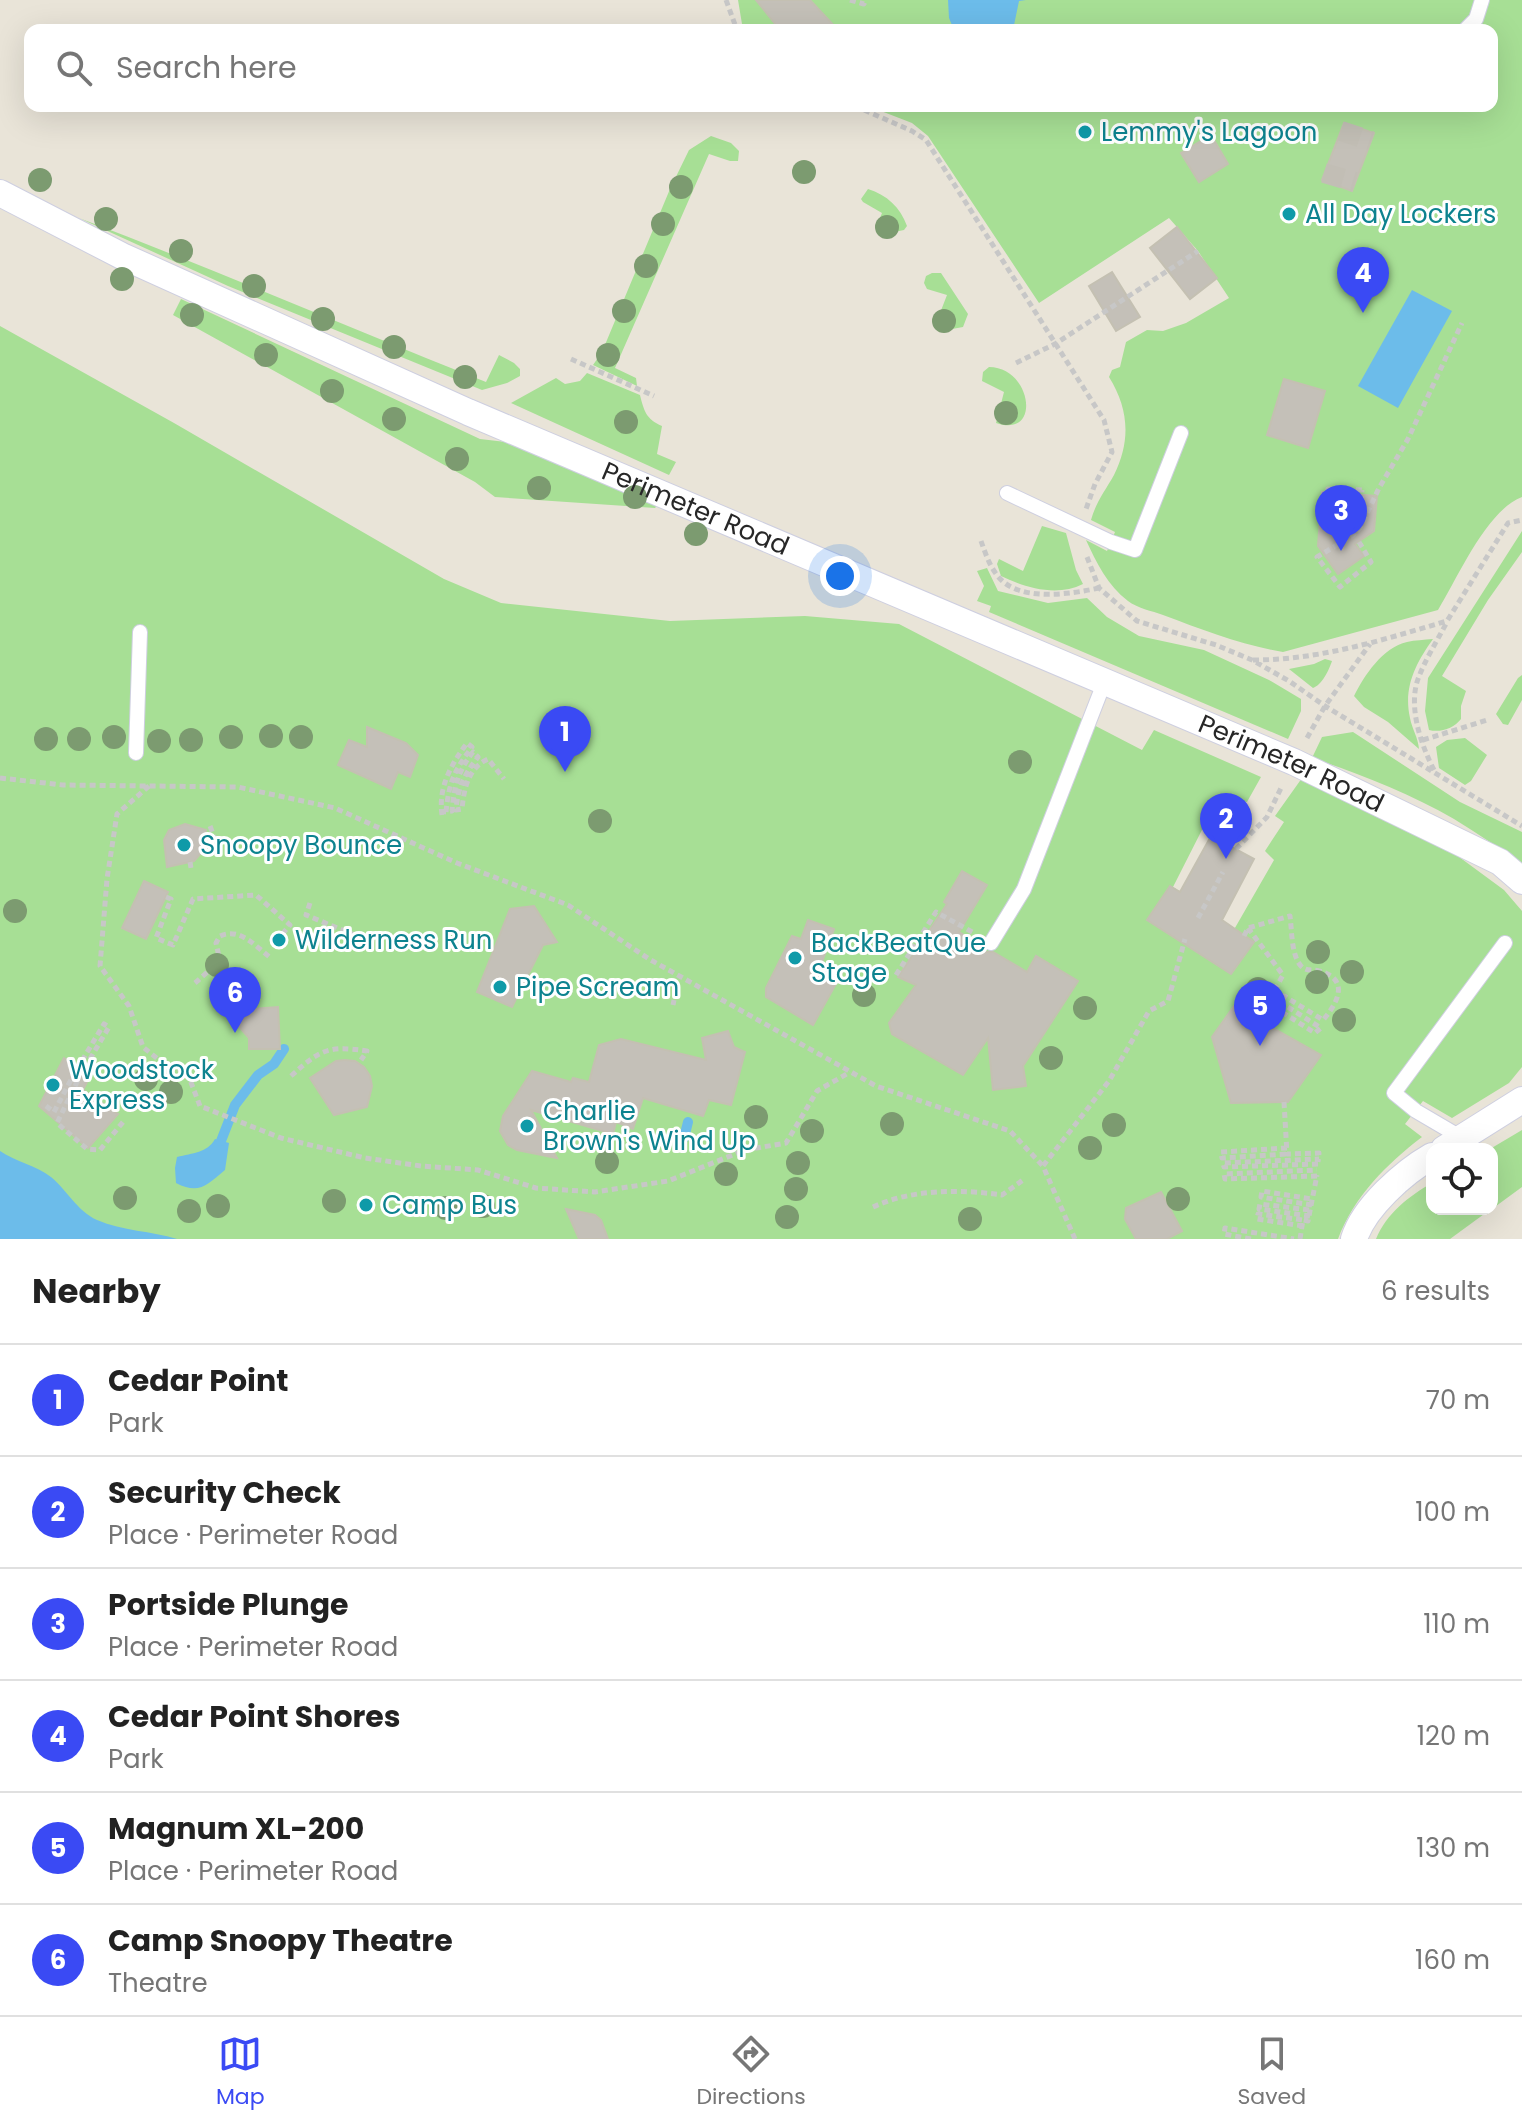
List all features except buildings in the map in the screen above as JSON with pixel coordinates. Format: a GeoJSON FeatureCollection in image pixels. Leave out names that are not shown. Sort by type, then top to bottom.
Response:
{"type":"FeatureCollection","features":[{"type":"Feature","properties":{"kind":"street","name":"Perimeter Road"},"geometry":{"type":"LineString","coordinates":[[0,193],[122,256],[468,412],[1294,762],[1500,862],[1522,881]]}},
{"type":"Feature","properties":{"kind":"street"},"geometry":{"type":"LineString","coordinates":[[1455,1143],[1522,1100]]}},
{"type":"Feature","properties":{"kind":"street"},"geometry":{"type":"LineString","coordinates":[[1354,1239],[1384,1194],[1415,1165],[1426,1159]]}},
{"type":"Feature","properties":{"kind":"lane"},"geometry":{"type":"LineString","coordinates":[[1471,24],[1476,19],[1482,0]]}},
{"type":"Feature","properties":{"kind":"lane"},"geometry":{"type":"LineString","coordinates":[[1007,493],[1111,542],[1135,550],[1181,433]]}},
{"type":"Feature","properties":{"kind":"lane"},"geometry":{"type":"LineString","coordinates":[[136,753],[140,632]]}},
{"type":"Feature","properties":{"kind":"lane"},"geometry":{"type":"LineString","coordinates":[[991,943],[1024,889],[1104,683]]}},
{"type":"Feature","properties":{"kind":"lane"},"geometry":{"type":"LineString","coordinates":[[1452,1143],[1394,1093],[1505,943]]}},
{"type":"Feature","properties":{"kind":"path"},"geometry":{"type":"LineString","coordinates":[[726,0],[735,24]]}},
{"type":"Feature","properties":{"kind":"path"},"geometry":{"type":"LineString","coordinates":[[850,0],[864,4],[866,0]]}},
{"type":"Feature","properties":{"kind":"path"},"geometry":{"type":"LineString","coordinates":[[869,112],[926,140],[1104,420],[1112,452],[1095,484],[1080,525],[1081,541],[1099,588],[1137,621],[1216,645],[1252,660],[1522,826]]}},
{"type":"Feature","properties":{"kind":"path"},"geometry":{"type":"LineString","coordinates":[[1016,363],[1055,344],[1198,251]]}},
{"type":"Feature","properties":{"kind":"path"},"geometry":{"type":"LineString","coordinates":[[1354,533],[1361,526],[1408,439],[1462,323]]}},
{"type":"Feature","properties":{"kind":"path"},"geometry":{"type":"LineString","coordinates":[[571,359],[654,396]]}},
{"type":"Feature","properties":{"kind":"path"},"geometry":{"type":"LineString","coordinates":[[1329,491],[1362,490],[1360,528],[1317,557],[1340,587],[1371,562],[1359,542]]}},
{"type":"Feature","properties":{"kind":"path"},"geometry":{"type":"LineString","coordinates":[[1436,773],[1423,740],[1414,696],[1418,679],[1447,621],[1508,523],[1522,520]]}},
{"type":"Feature","properties":{"kind":"path"},"geometry":{"type":"LineString","coordinates":[[981,541],[999,579],[1014,587],[1046,596],[1064,596],[1099,588]]}},
{"type":"Feature","properties":{"kind":"path"},"geometry":{"type":"LineString","coordinates":[[1252,660],[1294,660],[1371,643],[1447,621]]}},
{"type":"Feature","properties":{"kind":"path"},"geometry":{"type":"LineString","coordinates":[[1325,706],[1371,643]]}},
{"type":"Feature","properties":{"kind":"path"},"geometry":{"type":"LineString","coordinates":[[1423,740],[1487,720]]}},
{"type":"Feature","properties":{"kind":"path"},"geometry":{"type":"LineString","coordinates":[[442,815],[445,780],[467,743],[472,747],[456,767],[449,784],[446,812],[452,811],[454,786],[461,767],[473,752],[478,757],[463,775],[456,810],[462,809],[463,791],[479,763],[488,759],[504,779]]}},
{"type":"Feature","properties":{"kind":"path"},"geometry":{"type":"LineString","coordinates":[[0,778],[63,785],[238,787],[335,808],[457,863],[568,905],[649,959],[876,1086],[1010,1131],[1043,1166],[1075,1239]]}},
{"type":"Feature","properties":{"kind":"path"},"geometry":{"type":"LineString","coordinates":[[149,786],[117,814],[107,879],[100,966],[129,1006],[143,1047],[164,1064],[187,1072],[200,1106],[281,1138],[365,1158],[478,1170],[536,1188],[595,1192],[668,1181],[745,1150],[786,1143],[817,1091],[850,1072]]}},
{"type":"Feature","properties":{"kind":"path"},"geometry":{"type":"LineString","coordinates":[[210,826],[217,844],[214,855]]}},
{"type":"Feature","properties":{"kind":"path"},"geometry":{"type":"LineString","coordinates":[[1198,918],[1223,872]]}},
{"type":"Feature","properties":{"kind":"path"},"geometry":{"type":"LineString","coordinates":[[166,897],[171,899],[156,938],[173,945],[193,899],[256,895],[290,925],[283,933]]}},
{"type":"Feature","properties":{"kind":"path"},"geometry":{"type":"LineString","coordinates":[[310,903],[306,915],[388,949]]}},
{"type":"Feature","properties":{"kind":"path"},"geometry":{"type":"LineString","coordinates":[[896,975],[936,912],[991,943]]}},
{"type":"Feature","properties":{"kind":"path"},"geometry":{"type":"LineString","coordinates":[[1244,936],[1248,928],[1290,916],[1298,963],[1306,970],[1322,971],[1335,980],[1339,988],[1337,1003],[1323,1020],[1284,996],[1280,1002],[1321,1028],[1315,1033],[1274,1007],[1261,1022],[1283,975],[1248,928]]}},
{"type":"Feature","properties":{"kind":"path"},"geometry":{"type":"LineString","coordinates":[[195,983],[220,961],[216,943],[220,936],[228,933],[241,935],[271,958]]}},
{"type":"Feature","properties":{"kind":"path"},"geometry":{"type":"LineString","coordinates":[[1043,1166],[1109,1081],[1149,1011],[1168,1001],[1185,939]]}},
{"type":"Feature","properties":{"kind":"path"},"geometry":{"type":"LineString","coordinates":[[226,1010],[250,1009]]}},
{"type":"Feature","properties":{"kind":"path"},"geometry":{"type":"LineString","coordinates":[[68,1064],[77,1069],[104,1024],[109,1027],[84,1069],[95,1075]]}},
{"type":"Feature","properties":{"kind":"path"},"geometry":{"type":"LineString","coordinates":[[291,1076],[316,1053],[343,1047],[367,1051],[361,1060]]}},
{"type":"Feature","properties":{"kind":"path"},"geometry":{"type":"LineString","coordinates":[[46,1106],[54,1112],[73,1076],[79,1078],[57,1123],[87,1149],[100,1150],[123,1122]]}},
{"type":"Feature","properties":{"kind":"path"},"geometry":{"type":"LineString","coordinates":[[1284,1102],[1287,1151]]}},
{"type":"Feature","properties":{"kind":"path"},"geometry":{"type":"LineString","coordinates":[[1287,1151],[1222,1158],[1221,1152],[1287,1151],[1319,1153],[1308,1221],[1303,1223],[1257,1219],[1258,1214],[1303,1223]]}},
{"type":"Feature","properties":{"kind":"path"},"geometry":{"type":"LineString","coordinates":[[1223,1163],[1318,1167],[1224,1167],[1223,1163]]}},
{"type":"Feature","properties":{"kind":"path"},"geometry":{"type":"LineString","coordinates":[[1318,1167],[1225,1179],[1224,1174],[1318,1167]]}},
{"type":"Feature","properties":{"kind":"path"},"geometry":{"type":"LineString","coordinates":[[873,1207],[891,1198],[970,1190],[1002,1195],[1023,1180]]}},
{"type":"Feature","properties":{"kind":"path"},"geometry":{"type":"LineString","coordinates":[[1262,1191],[1311,1207],[1261,1197],[1262,1191]]}},
{"type":"Feature","properties":{"kind":"path"},"geometry":{"type":"LineString","coordinates":[[1260,1204],[1311,1207],[1259,1209],[1260,1204]]}},
{"type":"Feature","properties":{"kind":"path"},"geometry":{"type":"LineString","coordinates":[[1300,1239],[1303,1223]]}},
{"type":"Feature","properties":{"kind":"path"},"geometry":{"type":"LineString","coordinates":[[1251,1239],[1224,1234],[1225,1228],[1294,1239]]}},
{"type":"Feature","properties":{"kind":"green space"},"geometry":{"type":"Polygon","coordinates":[[[738,0],[1522,0],[1522,497],[1509,504],[1485,530],[1438,610],[1283,652],[1208,631],[1132,603],[1114,588],[1103,573],[1086,540],[1107,551],[1115,532],[1091,520],[1114,475],[1125,437],[1121,401],[1109,377],[1112,370],[1120,367],[1126,342],[1147,330],[1163,331],[1186,323],[1229,298],[1198,251],[1169,218],[1039,303],[928,136],[912,123],[884,112],[1498,112],[1498,24],[742,24],[738,0]]]}},
{"type":"Feature","properties":{"kind":"green space"},"geometry":{"type":"Polygon","coordinates":[[[711,136],[731,143],[739,151],[738,161],[709,154],[615,368],[636,378],[637,386],[593,365],[602,352],[689,150],[711,136]]]}},
{"type":"Feature","properties":{"kind":"green space"},"geometry":{"type":"Polygon","coordinates":[[[868,189],[887,198],[897,208],[907,226],[904,230],[885,234],[878,232],[876,228],[882,213],[861,199],[868,189]]]}},
{"type":"Feature","properties":{"kind":"green space"},"geometry":{"type":"Polygon","coordinates":[[[79,218],[486,382],[499,355],[520,369],[520,376],[482,390],[228,286],[79,218]]]}},
{"type":"Feature","properties":{"kind":"green space"},"geometry":{"type":"Polygon","coordinates":[[[941,273],[968,314],[963,327],[941,331],[935,326],[947,295],[927,289],[924,283],[926,276],[941,273]]]}},
{"type":"Feature","properties":{"kind":"green space"},"geometry":{"type":"Polygon","coordinates":[[[181,299],[480,439],[532,445],[661,501],[655,508],[495,497],[475,482],[173,315],[181,299]]]}},
{"type":"Feature","properties":{"kind":"green space"},"geometry":{"type":"Polygon","coordinates":[[[0,326],[444,579],[501,603],[670,621],[805,616],[899,624],[1142,750],[1154,730],[1261,777],[1247,802],[1232,799],[1221,823],[1208,818],[1173,887],[1187,896],[1224,947],[1274,860],[1265,851],[1284,822],[1275,816],[1302,778],[1451,851],[1504,890],[1522,911],[1522,1067],[1509,1083],[1452,1118],[1423,1101],[1405,1124],[1422,1137],[1396,1158],[1362,1195],[1338,1239],[0,1239],[0,326]]]}},
{"type":"Feature","properties":{"kind":"green space"},"geometry":{"type":"Polygon","coordinates":[[[989,367],[1004,370],[1015,378],[1022,389],[1026,401],[1020,421],[1011,425],[996,423],[1004,392],[982,381],[983,372],[989,367]]]}},
{"type":"Feature","properties":{"kind":"green space"},"geometry":{"type":"Polygon","coordinates":[[[587,373],[640,395],[646,414],[662,426],[657,454],[676,462],[669,475],[511,403],[556,378],[565,384],[580,381],[587,373]]]}},
{"type":"Feature","properties":{"kind":"green space"},"geometry":{"type":"Polygon","coordinates":[[[1042,526],[1066,533],[1083,584],[1052,590],[1021,584],[1001,576],[997,564],[999,559],[1023,571],[1042,526]]]}},
{"type":"Feature","properties":{"kind":"green space"},"geometry":{"type":"Polygon","coordinates":[[[1522,531],[1522,552],[1488,600],[1442,676],[1466,691],[1461,719],[1447,729],[1429,730],[1425,711],[1428,678],[1522,531]]]}},
{"type":"Feature","properties":{"kind":"green space"},"geometry":{"type":"Polygon","coordinates":[[[987,568],[998,591],[1048,603],[1087,598],[1107,617],[1139,636],[1204,650],[1269,680],[1301,699],[1301,711],[1288,739],[989,612],[991,606],[977,601],[984,586],[977,571],[987,568]]]}},
{"type":"Feature","properties":{"kind":"green space"},"geometry":{"type":"Polygon","coordinates":[[[1433,639],[1416,666],[1408,696],[1410,718],[1419,749],[1354,696],[1369,671],[1390,650],[1407,642],[1433,639]]]}},
{"type":"Feature","properties":{"kind":"green space"},"geometry":{"type":"Polygon","coordinates":[[[1325,659],[1332,661],[1331,665],[1322,681],[1313,688],[1289,669],[1314,664],[1325,659]]]}},
{"type":"Feature","properties":{"kind":"green space"},"geometry":{"type":"Polygon","coordinates":[[[1522,675],[1522,700],[1508,725],[1503,724],[1496,714],[1522,675]]]}},
{"type":"Feature","properties":{"kind":"green space"},"geometry":{"type":"Polygon","coordinates":[[[1353,732],[1460,802],[1522,832],[1522,863],[1420,801],[1312,758],[1322,737],[1353,732]]]}},
{"type":"Feature","properties":{"kind":"green space"},"geometry":{"type":"Polygon","coordinates":[[[1465,738],[1487,755],[1471,781],[1465,785],[1439,768],[1436,747],[1447,740],[1465,738]]]}},
{"type":"Feature","properties":{"kind":"green space"},"geometry":{"type":"Polygon","coordinates":[[[1522,1130],[1522,1187],[1498,1205],[1498,1144],[1522,1130]]]}},
{"type":"Feature","properties":{"kind":"green space"},"geometry":{"type":"Polygon","coordinates":[[[1426,1187],[1426,1215],[1483,1215],[1450,1239],[1376,1239],[1399,1206],[1426,1187]]]}},
{"type":"Feature","properties":{"kind":"water"},"geometry":{"type":"Polygon","coordinates":[[[948,0],[1026,0],[1019,1],[1014,24],[952,24],[948,0]]]}},
{"type":"Feature","properties":{"kind":"water"},"geometry":{"type":"Polygon","coordinates":[[[1412,290],[1452,311],[1398,408],[1358,386],[1412,290]]]}},
{"type":"Feature","properties":{"kind":"water"},"geometry":{"type":"Polygon","coordinates":[[[215,1139],[229,1143],[225,1170],[202,1187],[184,1187],[176,1183],[177,1157],[204,1150],[215,1139]]]}},
{"type":"Feature","properties":{"kind":"water"},"geometry":{"type":"Polygon","coordinates":[[[0,1151],[51,1177],[97,1220],[177,1239],[0,1239],[0,1151]]]}},
{"type":"Feature","properties":{"kind":"waterway"},"geometry":{"type":"LineString","coordinates":[[221,1141],[235,1105],[258,1075],[274,1064],[284,1049]]}},
{"type":"Feature","properties":{"kind":"waterway"},"geometry":{"type":"LineString","coordinates":[[684,1138],[688,1122]]}},
{"type":"Feature","properties":{"kind":"tunnel"},"geometry":{"type":"LineString","coordinates":[[1341,131],[1371,141]]}},
{"type":"Feature","properties":{"kind":"tunnel"},"geometry":{"type":"LineString","coordinates":[[1324,173],[1355,182]]}},
{"type":"Feature","properties":{"kind":"place","name":"Lemmy's Lagoon"},"geometry":{"type":"Point","coordinates":[1085,132]}},
{"type":"Feature","properties":{"kind":"place","name":"All Day Lockers"},"geometry":{"type":"Point","coordinates":[1289,214]}},
{"type":"Feature","properties":{"kind":"place","name":"Cedar Point Shores"},"geometry":{"type":"Point","coordinates":[1363,313]}},
{"type":"Feature","properties":{"kind":"place","name":"Portside Plunge"},"geometry":{"type":"Point","coordinates":[1341,551]}},
{"type":"Feature","properties":{"kind":"place","name":"Cedar Point"},"geometry":{"type":"Point","coordinates":[565,772]}},
{"type":"Feature","properties":{"kind":"place","name":"Snoopy Bounce"},"geometry":{"type":"Point","coordinates":[184,845]}},
{"type":"Feature","properties":{"kind":"place","name":"Security Check"},"geometry":{"type":"Point","coordinates":[1226,859]}},
{"type":"Feature","properties":{"kind":"place","name":"Wilderness Run"},"geometry":{"type":"Point","coordinates":[279,940]}},
{"type":"Feature","properties":{"kind":"place","name":"BackBeatQue Stage"},"geometry":{"type":"Point","coordinates":[795,958]}},
{"type":"Feature","properties":{"kind":"place","name":"Pipe Scream"},"geometry":{"type":"Point","coordinates":[500,987]}},
{"type":"Feature","properties":{"kind":"place","name":"Camp Snoopy Theatre"},"geometry":{"type":"Point","coordinates":[235,1033]}},
{"type":"Feature","properties":{"kind":"place","name":"Magnum XL-200"},"geometry":{"type":"Point","coordinates":[1260,1046]}},
{"type":"Feature","properties":{"kind":"place","name":"Woodstock Express"},"geometry":{"type":"Point","coordinates":[53,1085]}},
{"type":"Feature","properties":{"kind":"place","name":"Charlie Brown's Wind Up"},"geometry":{"type":"Point","coordinates":[527,1126]}},
{"type":"Feature","properties":{"kind":"place","name":"Camp Bus"},"geometry":{"type":"Point","coordinates":[366,1205]}}]}
